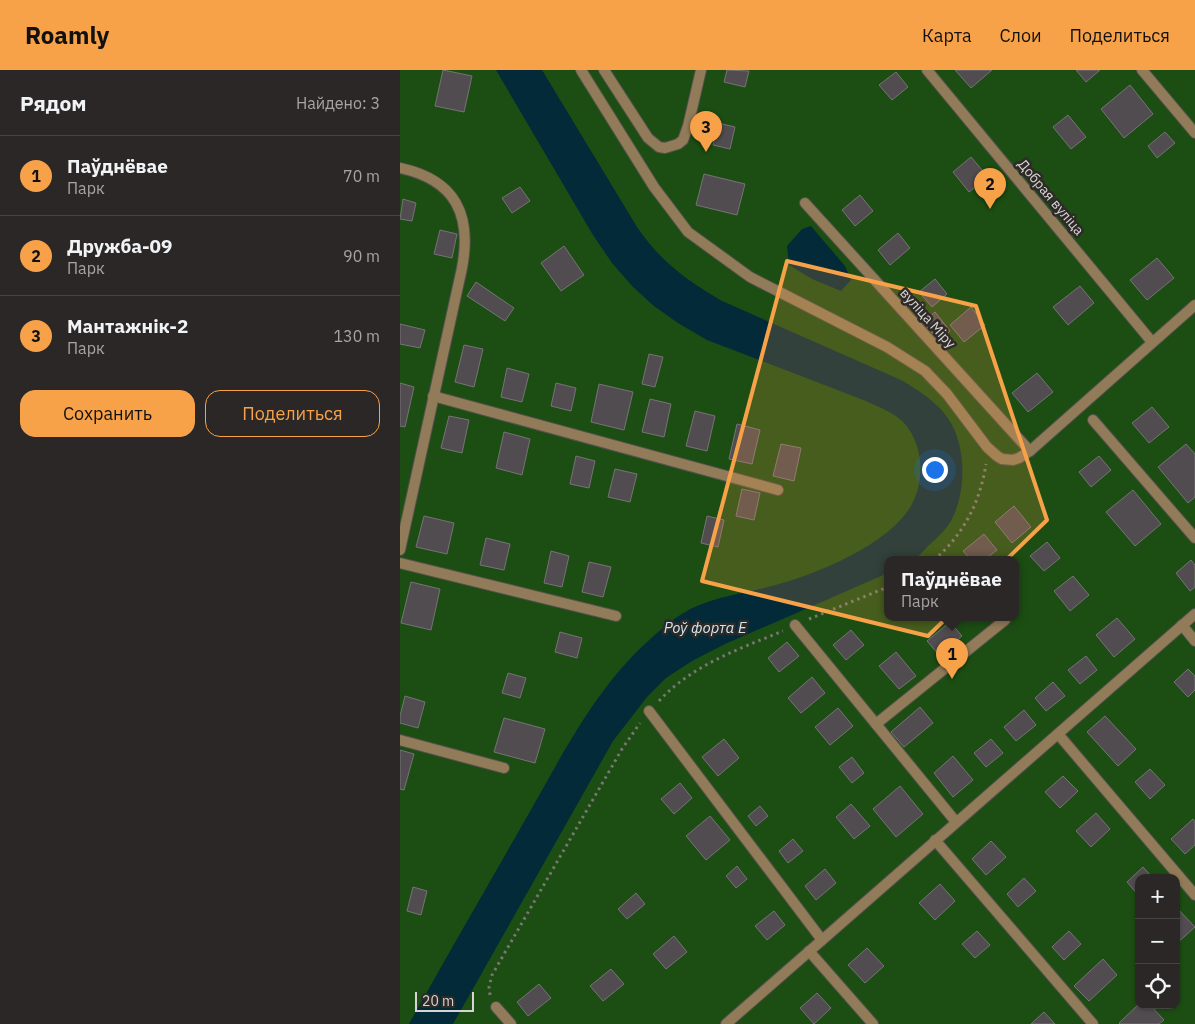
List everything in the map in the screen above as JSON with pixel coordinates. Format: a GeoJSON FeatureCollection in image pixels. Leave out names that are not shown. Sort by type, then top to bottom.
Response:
{"type":"FeatureCollection","features":[{"type":"Feature","properties":{"kind":"lane"},"geometry":{"type":"LineString","coordinates":[[582,70],[654,187],[688,232],[750,277],[887,348],[925,372],[947,394],[996,456],[1008,460],[1019,458],[1030,451],[1195,305]]}},
{"type":"Feature","properties":{"kind":"lane"},"geometry":{"type":"LineString","coordinates":[[604,70],[648,138],[659,147],[665,148],[678,144],[686,134],[701,70]]}},
{"type":"Feature","properties":{"kind":"lane","name":"Добрая вуліца"},"geometry":{"type":"LineString","coordinates":[[927,70],[1152,342]]}},
{"type":"Feature","properties":{"kind":"lane"},"geometry":{"type":"LineString","coordinates":[[1142,70],[1195,133]]}},
{"type":"Feature","properties":{"kind":"lane"},"geometry":{"type":"LineString","coordinates":[[400,168],[432,180],[449,193],[460,210],[465,248],[400,550]]}},
{"type":"Feature","properties":{"kind":"lane","name":"вуліца Міру"},"geometry":{"type":"LineString","coordinates":[[805,203],[1030,451]]}},
{"type":"Feature","properties":{"kind":"lane"},"geometry":{"type":"LineString","coordinates":[[432,396],[778,490]]}},
{"type":"Feature","properties":{"kind":"lane"},"geometry":{"type":"LineString","coordinates":[[1093,420],[1195,538]]}},
{"type":"Feature","properties":{"kind":"lane"},"geometry":{"type":"LineString","coordinates":[[400,563],[616,616]]}},
{"type":"Feature","properties":{"kind":"lane"},"geometry":{"type":"LineString","coordinates":[[726,1024],[1195,614]]}},
{"type":"Feature","properties":{"kind":"lane"},"geometry":{"type":"LineString","coordinates":[[876,724],[1004,621]]}},
{"type":"Feature","properties":{"kind":"lane"},"geometry":{"type":"LineString","coordinates":[[795,625],[956,822]]}},
{"type":"Feature","properties":{"kind":"lane"},"geometry":{"type":"LineString","coordinates":[[1182,626],[1195,641]]}},
{"type":"Feature","properties":{"kind":"lane"},"geometry":{"type":"LineString","coordinates":[[649,711],[822,940]]}},
{"type":"Feature","properties":{"kind":"lane"},"geometry":{"type":"LineString","coordinates":[[1058,734],[1195,896]]}},
{"type":"Feature","properties":{"kind":"lane"},"geometry":{"type":"LineString","coordinates":[[400,740],[504,768]]}},
{"type":"Feature","properties":{"kind":"lane"},"geometry":{"type":"LineString","coordinates":[[935,840],[1093,1024]]}},
{"type":"Feature","properties":{"kind":"lane"},"geometry":{"type":"LineString","coordinates":[[809,951],[873,1024]]}},
{"type":"Feature","properties":{"kind":"lane"},"geometry":{"type":"LineString","coordinates":[[496,1007],[511,1024]]}},
{"type":"Feature","properties":{"kind":"path"},"geometry":{"type":"LineString","coordinates":[[938,556],[957,536],[972,513],[982,487],[987,447]]}},
{"type":"Feature","properties":{"kind":"path"},"geometry":{"type":"LineString","coordinates":[[496,1007],[489,987],[492,975],[622,749],[649,711],[664,694],[700,667],[722,656],[884,588]]}},
{"type":"Feature","properties":{"kind":"highlighted area"},"geometry":{"type":"Polygon","coordinates":[[[787,261],[976,306],[1047,520],[928,636],[702,581],[787,261]]]}},
{"type":"Feature","properties":{"kind":"green space"},"geometry":{"type":"Polygon","coordinates":[[[400,70],[1195,70],[1195,1024],[400,1024],[400,70]]]}},
{"type":"Feature","properties":{"kind":"water","name":"Роў форта Е"},"geometry":{"type":"Polygon","coordinates":[[[496,70],[542,70],[637,227],[656,251],[685,277],[722,301],[901,380],[931,400],[950,421],[958,440],[962,462],[962,486],[950,523],[918,556],[884,556],[884,575],[725,644],[692,661],[666,678],[647,697],[613,741],[453,1024],[409,1024],[567,746],[595,702],[627,662],[664,627],[690,609],[717,599],[769,587],[813,573],[852,555],[887,533],[901,520],[911,506],[919,486],[920,463],[916,442],[911,432],[896,416],[866,401],[707,340],[678,323],[654,306],[633,287],[612,263],[593,235],[496,70]]]}},
{"type":"Feature","properties":{"kind":"water"},"geometry":{"type":"Polygon","coordinates":[[[811,226],[845,266],[851,280],[841,291],[812,279],[789,265],[787,246],[802,229],[811,226]]]}},
{"type":"Feature","properties":{"kind":"building"},"geometry":{"type":"Polygon","coordinates":[[[443,70],[472,76],[464,112],[435,106],[443,70]]]}},
{"type":"Feature","properties":{"kind":"building"},"geometry":{"type":"Polygon","coordinates":[[[727,70],[749,71],[745,87],[724,82],[727,70]]]}},
{"type":"Feature","properties":{"kind":"building"},"geometry":{"type":"Polygon","coordinates":[[[955,70],[992,70],[971,88],[955,70]]]}},
{"type":"Feature","properties":{"kind":"building"},"geometry":{"type":"Polygon","coordinates":[[[1076,70],[1100,70],[1086,82],[1076,70]]]}},
{"type":"Feature","properties":{"kind":"building"},"geometry":{"type":"Polygon","coordinates":[[[896,72],[908,87],[892,100],[879,85],[896,72]]]}},
{"type":"Feature","properties":{"kind":"building"},"geometry":{"type":"Polygon","coordinates":[[[1130,85],[1153,114],[1124,138],[1101,109],[1130,85]]]}},
{"type":"Feature","properties":{"kind":"building"},"geometry":{"type":"Polygon","coordinates":[[[1068,115],[1086,137],[1071,149],[1053,127],[1068,115]]]}},
{"type":"Feature","properties":{"kind":"building"},"geometry":{"type":"Polygon","coordinates":[[[718,123],[735,127],[730,149],[713,145],[718,123]]]}},
{"type":"Feature","properties":{"kind":"building"},"geometry":{"type":"Polygon","coordinates":[[[1165,132],[1175,143],[1157,158],[1148,146],[1165,132]]]}},
{"type":"Feature","properties":{"kind":"building"},"geometry":{"type":"Polygon","coordinates":[[[971,157],[988,177],[969,192],[953,172],[971,157]]]}},
{"type":"Feature","properties":{"kind":"building"},"geometry":{"type":"Polygon","coordinates":[[[704,174],[745,184],[737,215],[696,205],[704,174]]]}},
{"type":"Feature","properties":{"kind":"building"},"geometry":{"type":"Polygon","coordinates":[[[520,187],[530,201],[512,213],[502,198],[520,187]]]}},
{"type":"Feature","properties":{"kind":"building"},"geometry":{"type":"Polygon","coordinates":[[[860,195],[873,211],[855,226],[842,210],[860,195]]]}},
{"type":"Feature","properties":{"kind":"building"},"geometry":{"type":"Polygon","coordinates":[[[403,199],[416,203],[412,221],[400,219],[403,199]]]}},
{"type":"Feature","properties":{"kind":"building"},"geometry":{"type":"Polygon","coordinates":[[[440,230],[457,234],[452,258],[434,254],[440,230]]]}},
{"type":"Feature","properties":{"kind":"building"},"geometry":{"type":"Polygon","coordinates":[[[898,233],[910,248],[890,265],[878,250],[898,233]]]}},
{"type":"Feature","properties":{"kind":"building"},"geometry":{"type":"Polygon","coordinates":[[[564,246],[584,275],[561,291],[541,263],[564,246]]]}},
{"type":"Feature","properties":{"kind":"building"},"geometry":{"type":"Polygon","coordinates":[[[1157,258],[1174,278],[1147,300],[1130,280],[1157,258]]]}},
{"type":"Feature","properties":{"kind":"building"},"geometry":{"type":"Polygon","coordinates":[[[935,279],[947,294],[932,307],[919,292],[935,279]]]}},
{"type":"Feature","properties":{"kind":"building"},"geometry":{"type":"Polygon","coordinates":[[[476,282],[514,308],[505,321],[467,296],[476,282]]]}},
{"type":"Feature","properties":{"kind":"building"},"geometry":{"type":"Polygon","coordinates":[[[1080,286],[1094,303],[1068,325],[1053,307],[1080,286]]]}},
{"type":"Feature","properties":{"kind":"building"},"geometry":{"type":"Polygon","coordinates":[[[971,307],[985,325],[964,342],[950,325],[971,307]]]}},
{"type":"Feature","properties":{"kind":"building"},"geometry":{"type":"Polygon","coordinates":[[[935,312],[950,331],[938,340],[923,322],[935,312]]]}},
{"type":"Feature","properties":{"kind":"building"},"geometry":{"type":"Polygon","coordinates":[[[400,324],[425,330],[420,348],[400,344],[400,324]]]}},
{"type":"Feature","properties":{"kind":"building"},"geometry":{"type":"Polygon","coordinates":[[[464,345],[483,349],[474,387],[455,382],[464,345]]]}},
{"type":"Feature","properties":{"kind":"building"},"geometry":{"type":"Polygon","coordinates":[[[649,354],[663,357],[655,387],[642,384],[649,354]]]}},
{"type":"Feature","properties":{"kind":"building"},"geometry":{"type":"Polygon","coordinates":[[[507,368],[529,374],[522,402],[501,397],[507,368]]]}},
{"type":"Feature","properties":{"kind":"building"},"geometry":{"type":"Polygon","coordinates":[[[1037,373],[1053,392],[1028,412],[1012,393],[1037,373]]]}},
{"type":"Feature","properties":{"kind":"building"},"geometry":{"type":"Polygon","coordinates":[[[400,383],[414,387],[405,427],[400,426],[400,383]]]}},
{"type":"Feature","properties":{"kind":"building"},"geometry":{"type":"Polygon","coordinates":[[[556,383],[576,388],[571,411],[551,406],[556,383]]]}},
{"type":"Feature","properties":{"kind":"building"},"geometry":{"type":"Polygon","coordinates":[[[599,384],[633,392],[624,430],[591,422],[599,384]]]}},
{"type":"Feature","properties":{"kind":"building"},"geometry":{"type":"Polygon","coordinates":[[[650,399],[671,404],[664,437],[642,432],[650,399]]]}},
{"type":"Feature","properties":{"kind":"building"},"geometry":{"type":"Polygon","coordinates":[[[1152,407],[1169,427],[1149,443],[1132,423],[1152,407]]]}},
{"type":"Feature","properties":{"kind":"building"},"geometry":{"type":"Polygon","coordinates":[[[695,411],[715,416],[707,451],[686,446],[695,411]]]}},
{"type":"Feature","properties":{"kind":"building"},"geometry":{"type":"Polygon","coordinates":[[[449,416],[469,420],[462,453],[441,448],[449,416]]]}},
{"type":"Feature","properties":{"kind":"building"},"geometry":{"type":"Polygon","coordinates":[[[737,424],[760,430],[752,464],[729,459],[737,424]]]}},
{"type":"Feature","properties":{"kind":"building"},"geometry":{"type":"Polygon","coordinates":[[[504,432],[530,439],[522,475],[496,468],[504,432]]]}},
{"type":"Feature","properties":{"kind":"building"},"geometry":{"type":"Polygon","coordinates":[[[781,444],[801,448],[794,481],[773,476],[781,444]]]}},
{"type":"Feature","properties":{"kind":"building"},"geometry":{"type":"Polygon","coordinates":[[[1186,444],[1195,454],[1195,497],[1188,503],[1158,467],[1186,444]]]}},
{"type":"Feature","properties":{"kind":"building"},"geometry":{"type":"Polygon","coordinates":[[[576,456],[595,461],[589,488],[570,484],[576,456]]]}},
{"type":"Feature","properties":{"kind":"building"},"geometry":{"type":"Polygon","coordinates":[[[1099,456],[1111,470],[1091,487],[1079,472],[1099,456]]]}},
{"type":"Feature","properties":{"kind":"building"},"geometry":{"type":"Polygon","coordinates":[[[615,469],[637,474],[630,502],[608,497],[615,469]]]}},
{"type":"Feature","properties":{"kind":"building"},"geometry":{"type":"Polygon","coordinates":[[[742,489],[760,493],[754,520],[736,516],[742,489]]]}},
{"type":"Feature","properties":{"kind":"building"},"geometry":{"type":"Polygon","coordinates":[[[1133,490],[1161,524],[1135,546],[1106,512],[1133,490]]]}},
{"type":"Feature","properties":{"kind":"building"},"geometry":{"type":"Polygon","coordinates":[[[1014,506],[1031,527],[1012,543],[995,522],[1014,506]]]}},
{"type":"Feature","properties":{"kind":"building"},"geometry":{"type":"Polygon","coordinates":[[[424,516],[454,523],[447,554],[416,547],[424,516]]]}},
{"type":"Feature","properties":{"kind":"building"},"geometry":{"type":"Polygon","coordinates":[[[707,516],[724,520],[718,547],[701,543],[707,516]]]}},
{"type":"Feature","properties":{"kind":"building"},"geometry":{"type":"Polygon","coordinates":[[[984,534],[997,550],[989,556],[967,556],[963,551],[984,534]]]}},
{"type":"Feature","properties":{"kind":"building"},"geometry":{"type":"Polygon","coordinates":[[[486,538],[510,544],[504,570],[480,565],[486,538]]]}},
{"type":"Feature","properties":{"kind":"building"},"geometry":{"type":"Polygon","coordinates":[[[1047,542],[1060,558],[1044,571],[1030,556],[1047,542]]]}},
{"type":"Feature","properties":{"kind":"building"},"geometry":{"type":"Polygon","coordinates":[[[551,551],[569,556],[562,587],[544,583],[551,551]]]}},
{"type":"Feature","properties":{"kind":"building"},"geometry":{"type":"Polygon","coordinates":[[[1191,560],[1195,565],[1195,587],[1190,591],[1176,573],[1191,560]]]}},
{"type":"Feature","properties":{"kind":"building"},"geometry":{"type":"Polygon","coordinates":[[[589,562],[611,567],[603,597],[582,592],[589,562]]]}},
{"type":"Feature","properties":{"kind":"building"},"geometry":{"type":"Polygon","coordinates":[[[1073,576],[1089,595],[1070,611],[1054,591],[1073,576]]]}},
{"type":"Feature","properties":{"kind":"building"},"geometry":{"type":"Polygon","coordinates":[[[411,582],[440,589],[431,630],[401,623],[411,582]]]}},
{"type":"Feature","properties":{"kind":"building"},"geometry":{"type":"Polygon","coordinates":[[[1117,618],[1135,639],[1114,657],[1096,635],[1117,618]]]}},
{"type":"Feature","properties":{"kind":"building"},"geometry":{"type":"Polygon","coordinates":[[[950,622],[962,636],[939,655],[927,641],[950,622]]]}},
{"type":"Feature","properties":{"kind":"building"},"geometry":{"type":"Polygon","coordinates":[[[851,630],[864,645],[846,660],[833,645],[851,630]]]}},
{"type":"Feature","properties":{"kind":"building"},"geometry":{"type":"Polygon","coordinates":[[[560,632],[582,638],[577,658],[555,652],[560,632]]]}},
{"type":"Feature","properties":{"kind":"building"},"geometry":{"type":"Polygon","coordinates":[[[787,642],[799,656],[779,672],[768,658],[787,642]]]}},
{"type":"Feature","properties":{"kind":"building"},"geometry":{"type":"Polygon","coordinates":[[[896,652],[916,676],[899,689],[879,666],[896,652]]]}},
{"type":"Feature","properties":{"kind":"building"},"geometry":{"type":"Polygon","coordinates":[[[1086,656],[1097,670],[1080,684],[1068,670],[1086,656]]]}},
{"type":"Feature","properties":{"kind":"building"},"geometry":{"type":"Polygon","coordinates":[[[1188,669],[1195,676],[1195,690],[1188,697],[1174,682],[1188,669]]]}},
{"type":"Feature","properties":{"kind":"building"},"geometry":{"type":"Polygon","coordinates":[[[508,673],[526,678],[520,698],[502,693],[508,673]]]}},
{"type":"Feature","properties":{"kind":"building"},"geometry":{"type":"Polygon","coordinates":[[[812,677],[825,693],[801,713],[788,698],[812,677]]]}},
{"type":"Feature","properties":{"kind":"building"},"geometry":{"type":"Polygon","coordinates":[[[1053,682],[1065,696],[1046,711],[1035,698],[1053,682]]]}},
{"type":"Feature","properties":{"kind":"building"},"geometry":{"type":"Polygon","coordinates":[[[405,696],[425,702],[418,728],[400,723],[405,696]]]}},
{"type":"Feature","properties":{"kind":"building"},"geometry":{"type":"Polygon","coordinates":[[[920,707],[933,723],[904,747],[891,732],[920,707]]]}},
{"type":"Feature","properties":{"kind":"building"},"geometry":{"type":"Polygon","coordinates":[[[838,708],[853,726],[830,745],[815,727],[838,708]]]}},
{"type":"Feature","properties":{"kind":"building"},"geometry":{"type":"Polygon","coordinates":[[[1024,710],[1036,725],[1016,741],[1004,727],[1024,710]]]}},
{"type":"Feature","properties":{"kind":"building"},"geometry":{"type":"Polygon","coordinates":[[[1105,716],[1136,749],[1118,766],[1087,732],[1105,716]]]}},
{"type":"Feature","properties":{"kind":"building"},"geometry":{"type":"Polygon","coordinates":[[[504,718],[545,729],[535,763],[494,752],[504,718]]]}},
{"type":"Feature","properties":{"kind":"building"},"geometry":{"type":"Polygon","coordinates":[[[724,739],[739,758],[718,776],[702,757],[724,739]]]}},
{"type":"Feature","properties":{"kind":"building"},"geometry":{"type":"Polygon","coordinates":[[[991,739],[1003,753],[986,767],[974,753],[991,739]]]}},
{"type":"Feature","properties":{"kind":"building"},"geometry":{"type":"Polygon","coordinates":[[[400,750],[414,754],[404,790],[400,789],[400,750]]]}},
{"type":"Feature","properties":{"kind":"building"},"geometry":{"type":"Polygon","coordinates":[[[953,756],[973,780],[953,797],[934,773],[953,756]]]}},
{"type":"Feature","properties":{"kind":"building"},"geometry":{"type":"Polygon","coordinates":[[[852,757],[864,773],[852,783],[839,767],[852,757]]]}},
{"type":"Feature","properties":{"kind":"building"},"geometry":{"type":"Polygon","coordinates":[[[1150,769],[1165,785],[1150,799],[1135,782],[1150,769]]]}},
{"type":"Feature","properties":{"kind":"building"},"geometry":{"type":"Polygon","coordinates":[[[1063,776],[1078,791],[1060,808],[1045,792],[1063,776]]]}},
{"type":"Feature","properties":{"kind":"building"},"geometry":{"type":"Polygon","coordinates":[[[680,783],[692,798],[674,814],[661,799],[680,783]]]}},
{"type":"Feature","properties":{"kind":"building"},"geometry":{"type":"Polygon","coordinates":[[[900,786],[923,814],[896,837],[873,809],[900,786]]]}},
{"type":"Feature","properties":{"kind":"building"},"geometry":{"type":"Polygon","coordinates":[[[851,804],[870,826],[854,839],[836,817],[851,804]]]}},
{"type":"Feature","properties":{"kind":"building"},"geometry":{"type":"Polygon","coordinates":[[[760,806],[768,816],[756,826],[748,816],[760,806]]]}},
{"type":"Feature","properties":{"kind":"building"},"geometry":{"type":"Polygon","coordinates":[[[1096,813],[1110,829],[1091,847],[1076,831],[1096,813]]]}},
{"type":"Feature","properties":{"kind":"building"},"geometry":{"type":"Polygon","coordinates":[[[710,816],[730,840],[706,860],[686,836],[710,816]]]}},
{"type":"Feature","properties":{"kind":"building"},"geometry":{"type":"Polygon","coordinates":[[[1193,819],[1195,822],[1195,845],[1185,854],[1171,839],[1193,819]]]}},
{"type":"Feature","properties":{"kind":"building"},"geometry":{"type":"Polygon","coordinates":[[[793,839],[803,851],[788,863],[779,851],[793,839]]]}},
{"type":"Feature","properties":{"kind":"building"},"geometry":{"type":"Polygon","coordinates":[[[991,841],[1006,857],[986,875],[972,859],[991,841]]]}},
{"type":"Feature","properties":{"kind":"building"},"geometry":{"type":"Polygon","coordinates":[[[737,866],[747,879],[736,888],[726,876],[737,866]]]}},
{"type":"Feature","properties":{"kind":"building"},"geometry":{"type":"Polygon","coordinates":[[[1143,867],[1149,874],[1136,874],[1143,867]]]}},
{"type":"Feature","properties":{"kind":"building"},"geometry":{"type":"Polygon","coordinates":[[[825,869],[836,883],[816,900],[805,886],[825,869]]]}},
{"type":"Feature","properties":{"kind":"building"},"geometry":{"type":"Polygon","coordinates":[[[1135,874],[1135,891],[1127,882],[1135,874]]]}},
{"type":"Feature","properties":{"kind":"building"},"geometry":{"type":"Polygon","coordinates":[[[1024,878],[1036,891],[1018,907],[1007,894],[1024,878]]]}},
{"type":"Feature","properties":{"kind":"building"},"geometry":{"type":"Polygon","coordinates":[[[940,884],[955,901],[935,920],[919,903],[940,884]]]}},
{"type":"Feature","properties":{"kind":"building"},"geometry":{"type":"Polygon","coordinates":[[[413,887],[427,891],[421,915],[407,911],[413,887]]]}},
{"type":"Feature","properties":{"kind":"building"},"geometry":{"type":"Polygon","coordinates":[[[636,893],[645,904],[627,919],[618,909],[636,893]]]}},
{"type":"Feature","properties":{"kind":"building"},"geometry":{"type":"Polygon","coordinates":[[[774,911],[785,925],[767,940],[755,926],[774,911]]]}},
{"type":"Feature","properties":{"kind":"building"},"geometry":{"type":"Polygon","coordinates":[[[1180,911],[1195,927],[1180,940],[1180,911]]]}},
{"type":"Feature","properties":{"kind":"building"},"geometry":{"type":"Polygon","coordinates":[[[977,931],[990,945],[975,958],[962,944],[977,931]]]}},
{"type":"Feature","properties":{"kind":"building"},"geometry":{"type":"Polygon","coordinates":[[[1069,931],[1081,944],[1064,960],[1052,947],[1069,931]]]}},
{"type":"Feature","properties":{"kind":"building"},"geometry":{"type":"Polygon","coordinates":[[[674,936],[687,952],[666,969],[653,954],[674,936]]]}},
{"type":"Feature","properties":{"kind":"building"},"geometry":{"type":"Polygon","coordinates":[[[867,948],[884,966],[865,983],[848,965],[867,948]]]}},
{"type":"Feature","properties":{"kind":"building"},"geometry":{"type":"Polygon","coordinates":[[[1103,959],[1117,975],[1089,1001],[1074,986],[1103,959]]]}},
{"type":"Feature","properties":{"kind":"building"},"geometry":{"type":"Polygon","coordinates":[[[611,969],[624,984],[603,1001],[590,986],[611,969]]]}},
{"type":"Feature","properties":{"kind":"building"},"geometry":{"type":"Polygon","coordinates":[[[539,984],[551,998],[528,1016],[517,1002],[539,984]]]}},
{"type":"Feature","properties":{"kind":"building"},"geometry":{"type":"Polygon","coordinates":[[[817,993],[831,1008],[814,1024],[800,1008],[817,993]]]}},
{"type":"Feature","properties":{"kind":"building"},"geometry":{"type":"Polygon","coordinates":[[[1135,1008],[1154,1009],[1164,1020],[1159,1024],[1119,1023],[1135,1008]]]}},
{"type":"Feature","properties":{"kind":"building"},"geometry":{"type":"Polygon","coordinates":[[[1044,1012],[1055,1024],[1031,1024],[1044,1012]]]}},
{"type":"Feature","properties":{"kind":"place","name":"Мантажнік-2"},"geometry":{"type":"Point","coordinates":[706,152]}},
{"type":"Feature","properties":{"kind":"place","name":"Дружба-09"},"geometry":{"type":"Point","coordinates":[990,209]}},
{"type":"Feature","properties":{"kind":"place","name":"Паўднёвае"},"geometry":{"type":"Point","coordinates":[952,679]}}]}
